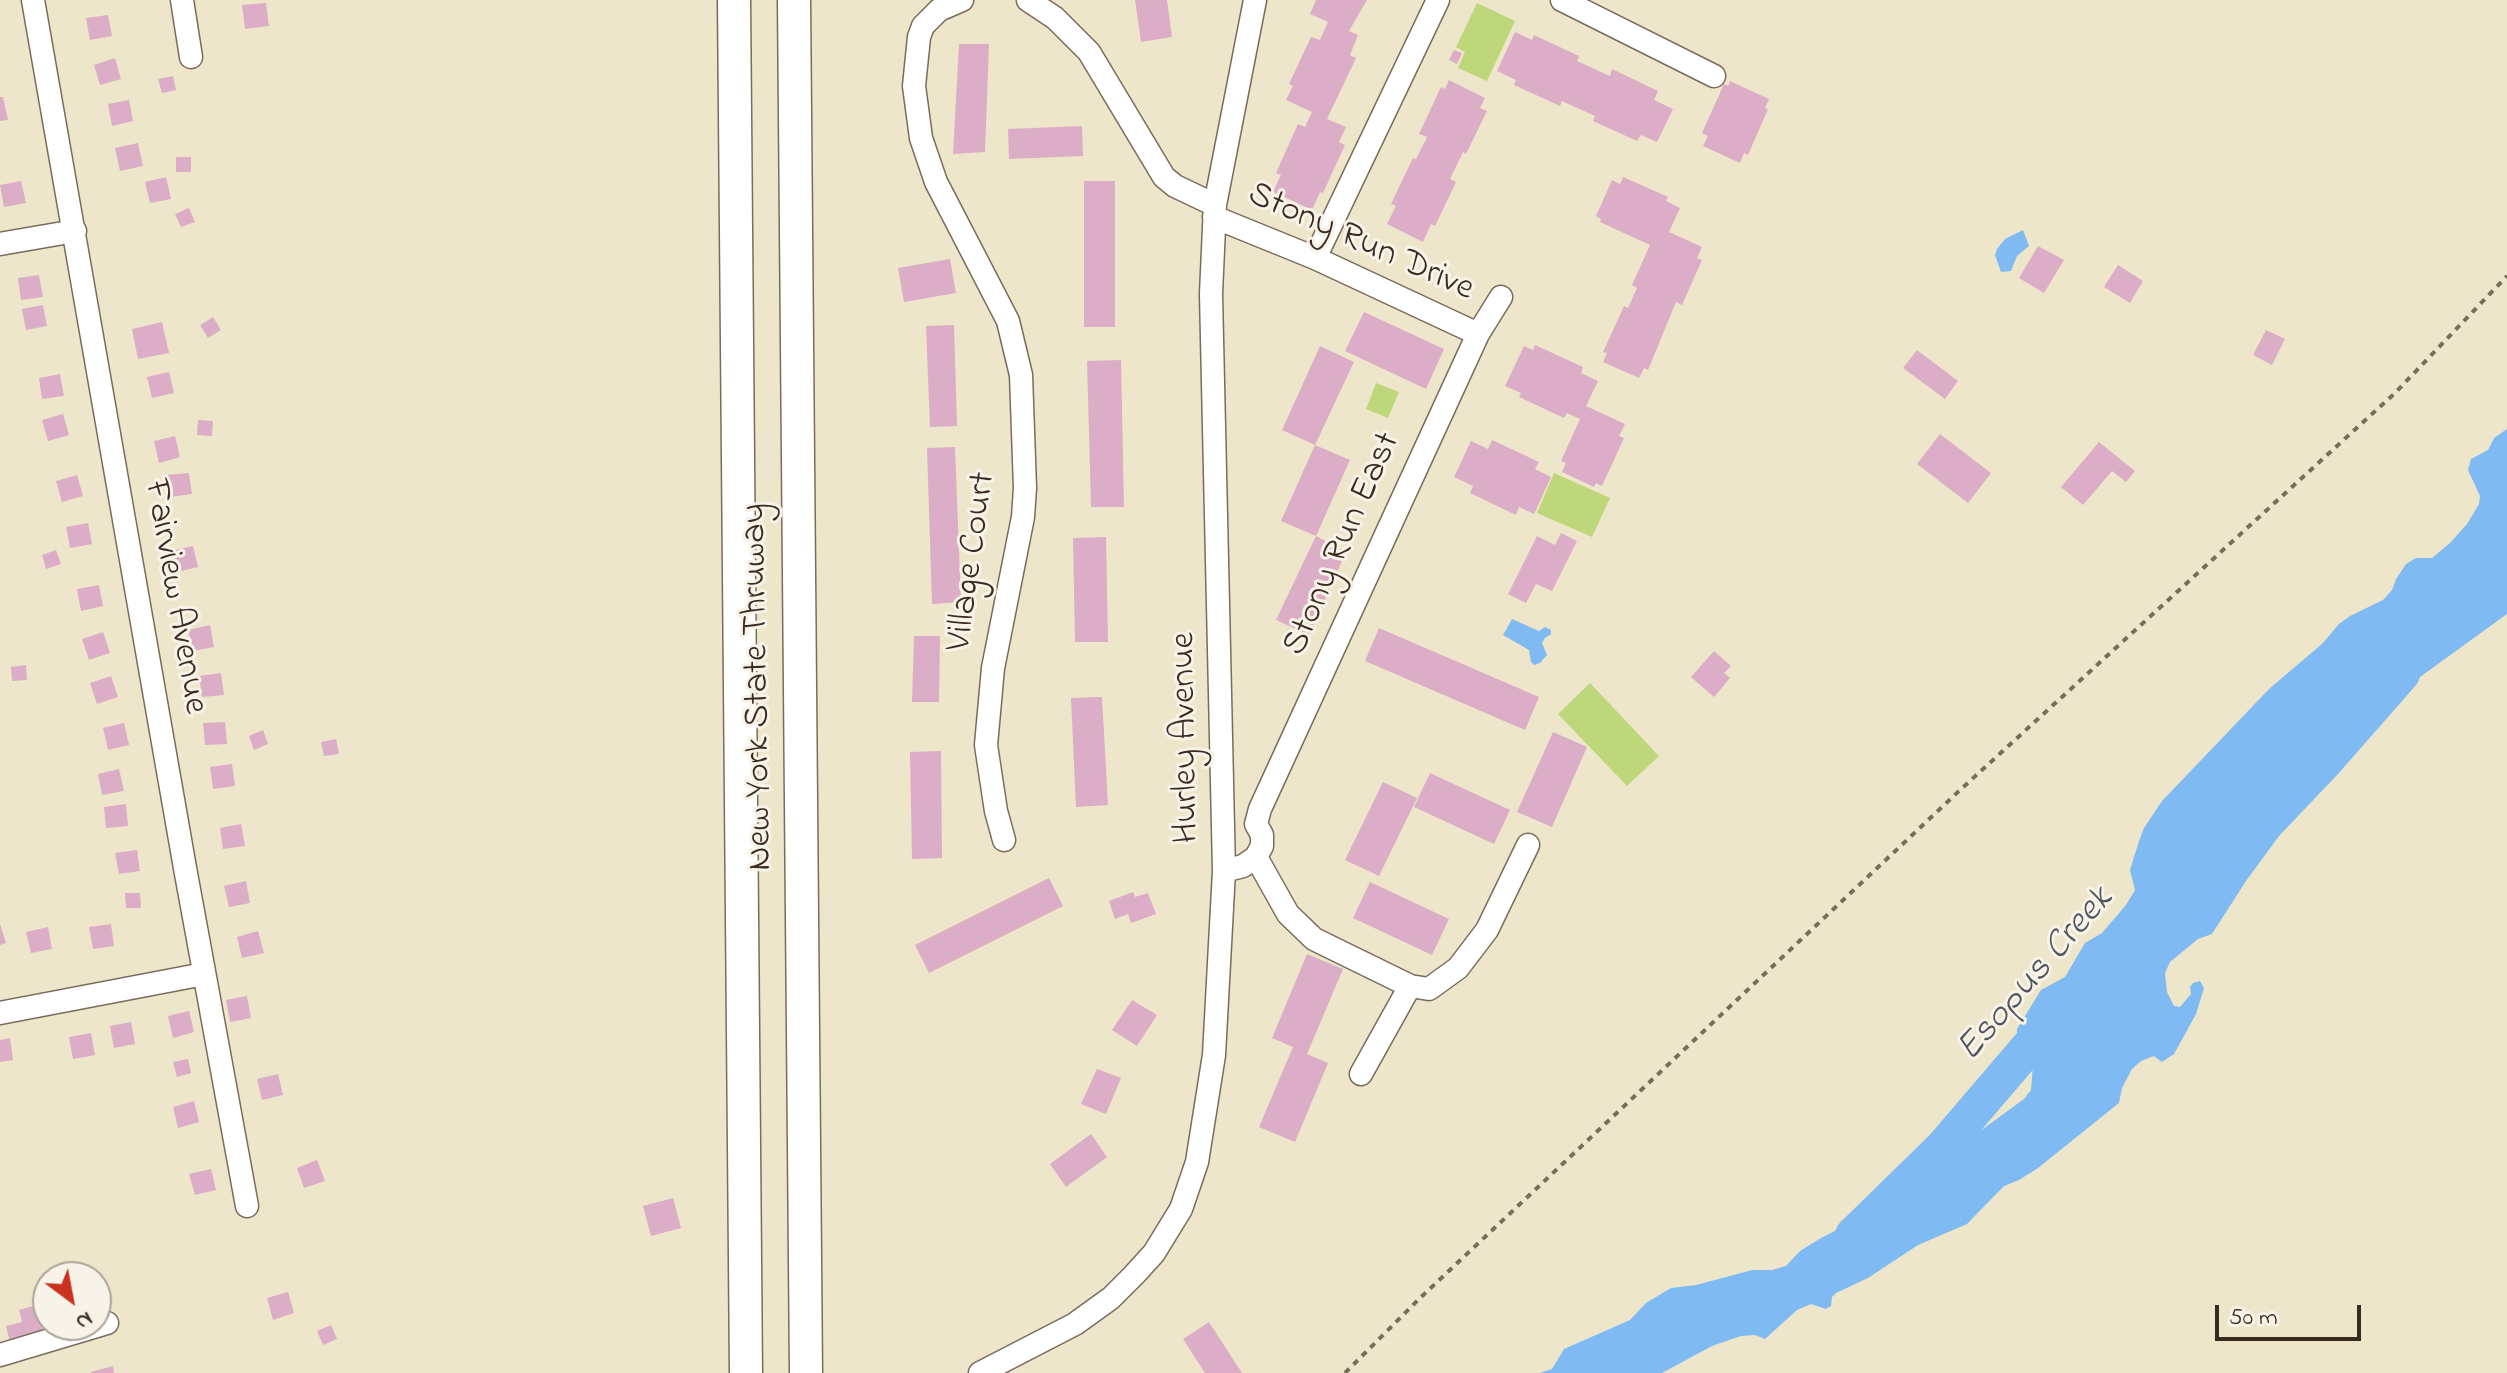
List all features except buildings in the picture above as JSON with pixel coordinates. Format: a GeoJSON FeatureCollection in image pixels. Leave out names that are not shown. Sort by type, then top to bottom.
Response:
{"type":"FeatureCollection","features":[{"type":"Feature","properties":{"kind":"highway","name":"New York State Thruway"},"geometry":{"type":"LineString","coordinates":[[734,0],[746,1373]]}},
{"type":"Feature","properties":{"kind":"highway","name":"New York State Thruway"},"geometry":{"type":"LineString","coordinates":[[794,0],[806,1369]]}},
{"type":"Feature","properties":{"kind":"street","name":"Fairview Avenue"},"geometry":{"type":"LineString","coordinates":[[33,0],[247,1206]]}},
{"type":"Feature","properties":{"kind":"street"},"geometry":{"type":"LineString","coordinates":[[182,0],[191,57]]}},
{"type":"Feature","properties":{"kind":"street","name":"Village Court"},"geometry":{"type":"LineString","coordinates":[[962,0],[939,10],[923,26],[914,86],[921,138],[936,182],[1008,321],[1021,375],[1025,488],[1023,517],[993,668],[986,745],[996,811],[1004,840]]}},
{"type":"Feature","properties":{"kind":"street"},"geometry":{"type":"LineString","coordinates":[[1028,0],[1055,18],[1089,52],[1164,177],[1214,211]]}},
{"type":"Feature","properties":{"kind":"street","name":"Hurley Avenue"},"geometry":{"type":"LineString","coordinates":[[980,1373],[1044,1342],[1111,1298],[1154,1253],[1181,1209],[1197,1162],[1214,1055],[1225,830],[1211,294],[1214,211],[1255,0]]}},
{"type":"Feature","properties":{"kind":"street"},"geometry":{"type":"LineString","coordinates":[[1315,258],[1438,0]]}},
{"type":"Feature","properties":{"kind":"street"},"geometry":{"type":"LineString","coordinates":[[1562,0],[1714,76]]}},
{"type":"Feature","properties":{"kind":"street","name":"Stony Run Drive"},"geometry":{"type":"LineString","coordinates":[[1214,211],[1478,334]]}},
{"type":"Feature","properties":{"kind":"street"},"geometry":{"type":"LineString","coordinates":[[0,244],[75,231]]}},
{"type":"Feature","properties":{"kind":"street","name":"Stony Run East"},"geometry":{"type":"LineString","coordinates":[[1410,986],[1314,939],[1288,914],[1256,857],[1262,846],[1262,835],[1256,824],[1260,809],[1370,566],[1478,334],[1501,297]]}},
{"type":"Feature","properties":{"kind":"street"},"geometry":{"type":"LineString","coordinates":[[1225,830],[1246,823],[1256,824]]}},
{"type":"Feature","properties":{"kind":"street"},"geometry":{"type":"LineString","coordinates":[[1361,1074],[1410,986],[1429,989],[1458,968],[1487,930],[1528,845]]}},
{"type":"Feature","properties":{"kind":"street"},"geometry":{"type":"LineString","coordinates":[[1224,871],[1243,866],[1256,857]]}},
{"type":"Feature","properties":{"kind":"street"},"geometry":{"type":"LineString","coordinates":[[0,1013],[204,974]]}},
{"type":"Feature","properties":{"kind":"street"},"geometry":{"type":"LineString","coordinates":[[0,1355],[47,1341]]}},
{"type":"Feature","properties":{"kind":"path"},"geometry":{"type":"LineString","coordinates":[[1345,1373],[1431,1288],[1959,791],[2395,393],[2507,276]]}},
{"type":"Feature","properties":{"kind":"green space"},"geometry":{"type":"Polygon","coordinates":[[[1477,3],[1515,21],[1487,81],[1458,68],[1465,52],[1456,47],[1477,3]]]}},
{"type":"Feature","properties":{"kind":"green space"},"geometry":{"type":"Polygon","coordinates":[[[1376,383],[1399,392],[1388,418],[1366,409],[1376,383]]]}},
{"type":"Feature","properties":{"kind":"green space"},"geometry":{"type":"Polygon","coordinates":[[[1554,473],[1610,498],[1592,537],[1537,513],[1554,473]]]}},
{"type":"Feature","properties":{"kind":"green space"},"geometry":{"type":"Polygon","coordinates":[[[1590,683],[1659,756],[1627,786],[1558,714],[1590,683]]]}},
{"type":"Feature","properties":{"kind":"water"},"geometry":{"type":"Polygon","coordinates":[[[2023,230],[2029,246],[2017,256],[2011,271],[2001,272],[1995,255],[1997,249],[2005,239],[2023,230]]]}},
{"type":"Feature","properties":{"kind":"water"},"geometry":{"type":"Polygon","coordinates":[[[2507,429],[2507,614],[2420,677],[2338,774],[2279,836],[2212,934],[2198,939],[2170,962],[2165,973],[2167,992],[2174,1006],[2180,1007],[2191,994],[2193,983],[2200,981],[2204,988],[2196,1014],[2174,1054],[2162,1062],[2154,1056],[2141,1061],[2132,1069],[2122,1088],[2119,1103],[2038,1168],[2004,1186],[1967,1224],[1918,1245],[1868,1278],[1836,1293],[1831,1306],[1826,1309],[1811,1304],[1797,1310],[1765,1339],[1755,1335],[1741,1336],[1712,1346],[1662,1373],[1540,1373],[1552,1369],[1564,1349],[1630,1320],[1646,1303],[1671,1288],[1696,1285],[1752,1270],[1786,1266],[1800,1251],[1821,1238],[1899,1198],[1950,1153],[2024,1099],[2031,1090],[2033,1064],[2017,1029],[2041,990],[2065,977],[2085,943],[2102,933],[2126,905],[2135,890],[2130,870],[2139,841],[2162,801],[2270,688],[2322,644],[2339,624],[2383,600],[2406,564],[2416,558],[2432,558],[2450,543],[2479,504],[2480,496],[2468,470],[2471,459],[2488,450],[2494,438],[2507,429]]]}},
{"type":"Feature","properties":{"kind":"water"},"geometry":{"type":"Polygon","coordinates":[[[1512,619],[1539,631],[1545,627],[1551,630],[1542,643],[1547,655],[1540,663],[1534,665],[1529,650],[1503,635],[1512,619]]]}},
{"type":"Feature","properties":{"kind":"waterway","name":"Esopus Creek"},"geometry":{"type":"LineString","coordinates":[[1853,1235],[1944,1146],[2057,1014]]}}]}
